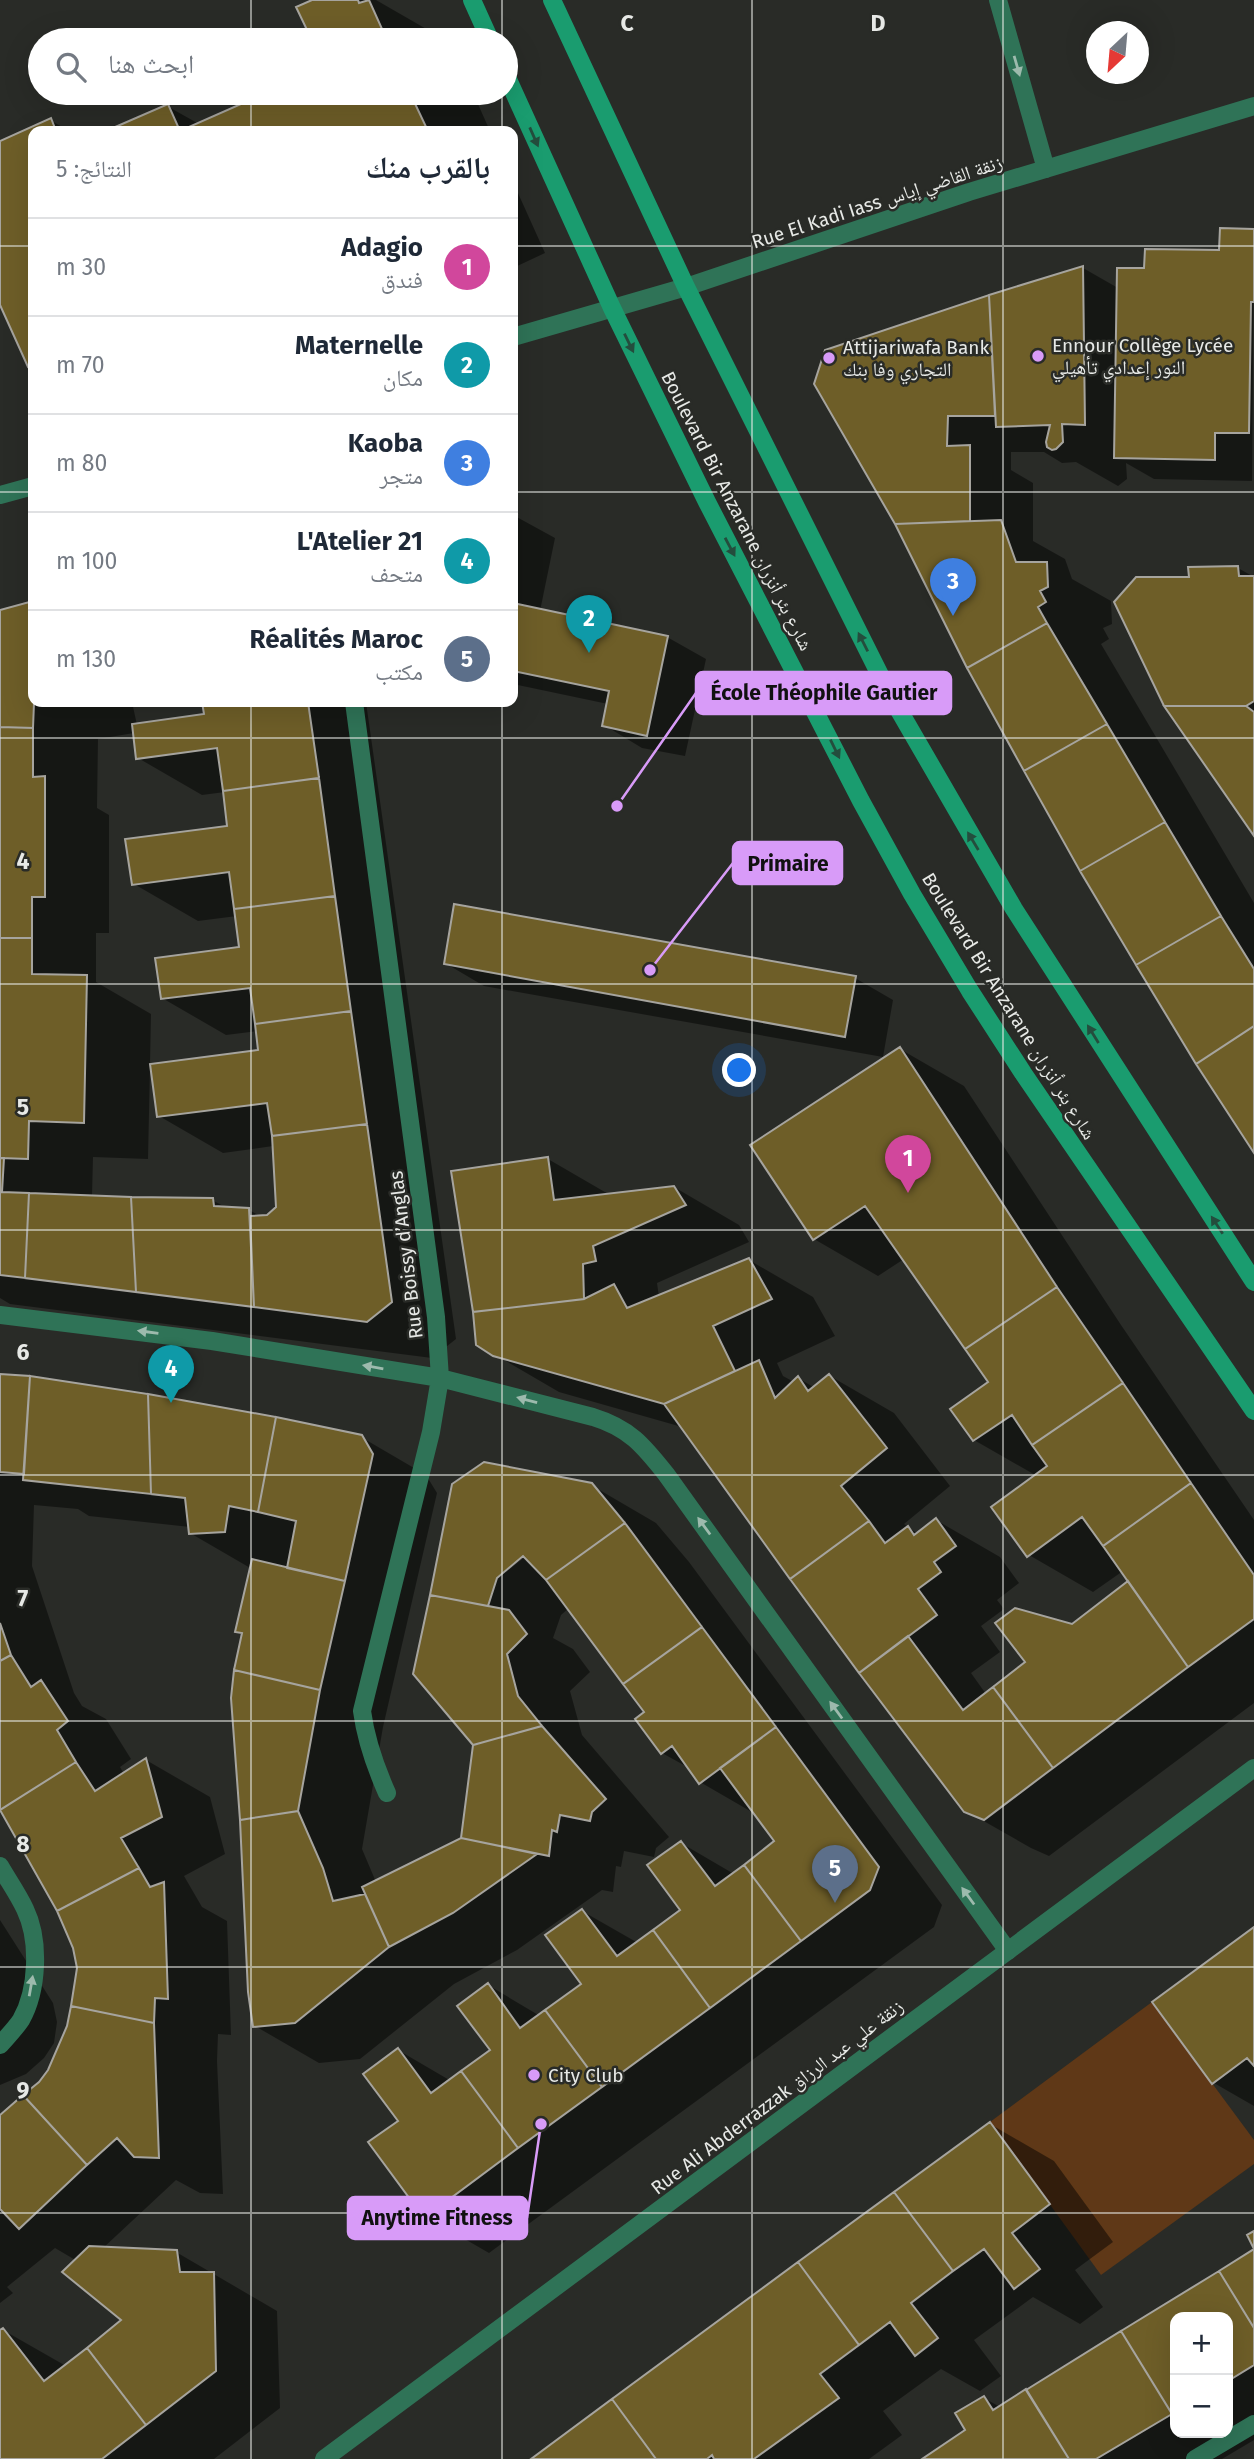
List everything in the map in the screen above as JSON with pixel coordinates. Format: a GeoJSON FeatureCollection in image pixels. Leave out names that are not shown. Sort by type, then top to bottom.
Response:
{"type":"FeatureCollection","features":[{"type":"Feature","properties":{"kind":"main road"},"geometry":{"type":"LineString","coordinates":[[472,0],[485,28]]}},
{"type":"Feature","properties":{"kind":"main road"},"geometry":{"type":"LineString","coordinates":[[552,0],[686,287],[889,693],[1014,909],[1254,1282]]}},
{"type":"Feature","properties":{"kind":"main road","name":"Boulevard Bir Anzarane شارع بئر أنزران"},"geometry":{"type":"LineString","coordinates":[[518,101],[612,308],[707,502],[912,894],[1023,1073],[1254,1411]]}},
{"type":"Feature","properties":{"kind":"street"},"geometry":{"type":"LineString","coordinates":[[998,0],[1046,169]]}},
{"type":"Feature","properties":{"kind":"street","name":"Rue El Kadi Iass زنقة القاضي إياس"},"geometry":{"type":"LineString","coordinates":[[518,336],[686,287],[1046,169],[1254,106]]}},
{"type":"Feature","properties":{"kind":"street"},"geometry":{"type":"LineString","coordinates":[[0,495],[28,487]]}},
{"type":"Feature","properties":{"kind":"street","name":"Rue Boissy d’Anglas"},"geometry":{"type":"LineString","coordinates":[[355,707],[436,1317],[440,1378],[432,1432],[362,1712],[372,1759],[387,1793]]}},
{"type":"Feature","properties":{"kind":"street"},"geometry":{"type":"LineString","coordinates":[[0,1315],[212,1341],[440,1378],[612,1423],[641,1444],[750,1589],[1008,1951]]}},
{"type":"Feature","properties":{"kind":"street","name":"Rue Ali Abderrazzak زنقة علي عبد الرزاق"},"geometry":{"type":"LineString","coordinates":[[324,2459],[1254,1768]]}},
{"type":"Feature","properties":{"kind":"street"},"geometry":{"type":"LineString","coordinates":[[0,1867],[26,1910],[32,1933],[34,1962],[29,2000],[22,2018],[0,2045]]}},
{"type":"Feature","properties":{"kind":"street"},"geometry":{"type":"LineString","coordinates":[[1195,2459],[1254,2424]]}},
{"type":"Feature","properties":{"kind":"shaded area"},"geometry":{"type":"Polygon","coordinates":[[[1152,2002],[1254,2140],[1254,2164],[1101,2275],[990,2122],[1152,2002]]]}},
{"type":"Feature","properties":{"kind":"building"},"geometry":{"type":"Polygon","coordinates":[[[312,0],[358,0],[359,3],[369,0],[382,28],[306,28],[296,7],[312,0]]]}},
{"type":"Feature","properties":{"kind":"building"},"geometry":{"type":"Polygon","coordinates":[[[166,105],[168,105],[178,126],[117,126],[166,105]]]}},
{"type":"Feature","properties":{"kind":"building"},"geometry":{"type":"Polygon","coordinates":[[[239,105],[416,105],[426,126],[191,126],[239,105]]]}},
{"type":"Feature","properties":{"kind":"building"},"geometry":{"type":"Polygon","coordinates":[[[51,118],[54,126],[33,126],[51,118]]]}},
{"type":"Feature","properties":{"kind":"building"},"geometry":{"type":"Polygon","coordinates":[[[28,128],[28,367],[0,305],[0,141],[28,128]]]}},
{"type":"Feature","properties":{"kind":"building"},"geometry":{"type":"Polygon","coordinates":[[[1220,228],[1254,229],[1249,433],[1215,433],[1215,460],[1114,458],[1117,268],[1144,268],[1145,249],[1219,250],[1220,228]]]}},
{"type":"Feature","properties":{"kind":"building","name":"Ennour Collège Lycée النور إعدادي تأهيلي"},"geometry":{"type":"Polygon","coordinates":[[[1083,266],[1085,425],[1062,424],[1063,442],[1052,450],[1047,447],[1046,442],[1050,425],[996,427],[989,295],[1083,266]]]}},
{"type":"Feature","properties":{"kind":"building"},"geometry":{"type":"Polygon","coordinates":[[[989,295],[995,416],[948,416],[947,446],[970,445],[970,521],[895,524],[814,384],[825,350],[989,295]]]}},
{"type":"Feature","properties":{"kind":"building"},"geometry":{"type":"Polygon","coordinates":[[[1001,520],[1016,562],[1047,562],[1048,587],[1040,591],[1046,602],[1038,607],[1047,623],[967,668],[895,524],[1001,520]]]}},
{"type":"Feature","properties":{"kind":"building"},"geometry":{"type":"Polygon","coordinates":[[[1238,566],[1239,576],[1254,576],[1254,701],[1246,706],[1164,706],[1114,602],[1136,577],[1189,577],[1188,567],[1238,566]]]}},
{"type":"Feature","properties":{"kind":"building"},"geometry":{"type":"Polygon","coordinates":[[[28,602],[28,707],[34,707],[33,728],[0,727],[0,610],[28,602]]]}},
{"type":"Feature","properties":{"kind":"building"},"geometry":{"type":"Polygon","coordinates":[[[518,604],[668,636],[647,736],[602,726],[609,691],[518,672],[518,604]]]}},
{"type":"Feature","properties":{"kind":"building"},"geometry":{"type":"Polygon","coordinates":[[[1047,623],[1107,724],[1024,771],[967,668],[1047,623]]]}},
{"type":"Feature","properties":{"kind":"building"},"geometry":{"type":"Polygon","coordinates":[[[1164,706],[1246,706],[1254,712],[1254,836],[1164,706]]]}},
{"type":"Feature","properties":{"kind":"building"},"geometry":{"type":"Polygon","coordinates":[[[203,707],[309,707],[319,778],[223,791],[217,748],[136,759],[132,724],[204,714],[203,707]]]}},
{"type":"Feature","properties":{"kind":"building"},"geometry":{"type":"Polygon","coordinates":[[[1107,724],[1165,822],[1080,871],[1024,771],[1107,724]]]}},
{"type":"Feature","properties":{"kind":"building"},"geometry":{"type":"Polygon","coordinates":[[[0,727],[33,728],[33,777],[45,776],[45,897],[32,897],[32,938],[0,938],[0,727]]]}},
{"type":"Feature","properties":{"kind":"building"},"geometry":{"type":"Polygon","coordinates":[[[319,778],[335,896],[234,909],[229,872],[132,885],[125,839],[227,826],[223,791],[319,778]]]}},
{"type":"Feature","properties":{"kind":"building"},"geometry":{"type":"Polygon","coordinates":[[[1165,822],[1221,916],[1136,965],[1080,871],[1165,822]]]}},
{"type":"Feature","properties":{"kind":"building"},"geometry":{"type":"Polygon","coordinates":[[[335,896],[351,1011],[255,1024],[250,988],[161,999],[155,958],[239,947],[234,909],[335,896]]]}},
{"type":"Feature","properties":{"kind":"building"},"geometry":{"type":"Polygon","coordinates":[[[454,904],[856,976],[845,1037],[444,964],[454,904]]]}},
{"type":"Feature","properties":{"kind":"building"},"geometry":{"type":"Polygon","coordinates":[[[1221,916],[1254,969],[1254,1026],[1196,1064],[1136,965],[1221,916]]]}},
{"type":"Feature","properties":{"kind":"building"},"geometry":{"type":"Polygon","coordinates":[[[0,938],[32,938],[32,974],[87,975],[84,1123],[29,1121],[28,1159],[0,1158],[0,938]]]}},
{"type":"Feature","properties":{"kind":"building"},"geometry":{"type":"Polygon","coordinates":[[[351,1011],[367,1124],[272,1136],[267,1103],[157,1117],[150,1064],[258,1050],[255,1024],[351,1011]]]}},
{"type":"Feature","properties":{"kind":"building"},"geometry":{"type":"Polygon","coordinates":[[[1254,1026],[1254,1153],[1196,1064],[1254,1026]]]}},
{"type":"Feature","properties":{"kind":"building"},"geometry":{"type":"Polygon","coordinates":[[[900,1047],[1057,1287],[965,1349],[865,1206],[813,1240],[750,1145],[900,1047]]]}},
{"type":"Feature","properties":{"kind":"building"},"geometry":{"type":"Polygon","coordinates":[[[367,1124],[392,1302],[367,1322],[254,1307],[250,1216],[267,1215],[276,1207],[272,1136],[367,1124]]]}},
{"type":"Feature","properties":{"kind":"building"},"geometry":{"type":"Polygon","coordinates":[[[548,1157],[554,1200],[674,1186],[686,1205],[593,1246],[596,1261],[583,1264],[584,1299],[473,1312],[451,1171],[548,1157]]]}},
{"type":"Feature","properties":{"kind":"building"},"geometry":{"type":"Polygon","coordinates":[[[0,1158],[4,1158],[2,1192],[29,1193],[25,1278],[0,1275],[0,1158]]]}},
{"type":"Feature","properties":{"kind":"building"},"geometry":{"type":"Polygon","coordinates":[[[29,1193],[131,1197],[136,1292],[25,1278],[29,1193]]]}},
{"type":"Feature","properties":{"kind":"building"},"geometry":{"type":"Polygon","coordinates":[[[131,1197],[213,1198],[214,1206],[249,1208],[254,1307],[136,1292],[131,1197]]]}},
{"type":"Feature","properties":{"kind":"building"},"geometry":{"type":"Polygon","coordinates":[[[749,1258],[772,1299],[713,1326],[735,1371],[664,1404],[493,1356],[476,1345],[473,1312],[584,1299],[614,1284],[627,1308],[749,1258]]]}},
{"type":"Feature","properties":{"kind":"building"},"geometry":{"type":"Polygon","coordinates":[[[1057,1287],[1123,1383],[1032,1445],[1012,1415],[973,1441],[950,1409],[988,1382],[965,1349],[1057,1287]]]}},
{"type":"Feature","properties":{"kind":"building"},"geometry":{"type":"Polygon","coordinates":[[[759,1360],[775,1398],[798,1376],[808,1391],[829,1374],[887,1448],[841,1486],[869,1521],[790,1579],[664,1404],[759,1360]]]}},
{"type":"Feature","properties":{"kind":"building"},"geometry":{"type":"Polygon","coordinates":[[[0,1374],[30,1376],[24,1474],[0,1472],[0,1374]]]}},
{"type":"Feature","properties":{"kind":"building"},"geometry":{"type":"Polygon","coordinates":[[[30,1376],[148,1394],[151,1494],[23,1480],[30,1376]]]}},
{"type":"Feature","properties":{"kind":"building"},"geometry":{"type":"Polygon","coordinates":[[[1123,1383],[1191,1483],[1103,1546],[1082,1517],[1027,1557],[991,1507],[1047,1466],[1032,1445],[1123,1383]]]}},
{"type":"Feature","properties":{"kind":"building"},"geometry":{"type":"Polygon","coordinates":[[[148,1394],[276,1417],[258,1512],[229,1506],[225,1532],[189,1534],[185,1498],[151,1494],[148,1394]]]}},
{"type":"Feature","properties":{"kind":"building"},"geometry":{"type":"Polygon","coordinates":[[[276,1417],[362,1435],[373,1454],[345,1581],[287,1568],[296,1521],[258,1512],[276,1417]]]}},
{"type":"Feature","properties":{"kind":"building"},"geometry":{"type":"Polygon","coordinates":[[[484,1462],[592,1483],[625,1523],[546,1580],[523,1556],[497,1578],[488,1606],[430,1595],[452,1484],[484,1462]]]}},
{"type":"Feature","properties":{"kind":"building"},"geometry":{"type":"Polygon","coordinates":[[[1191,1483],[1254,1575],[1254,1619],[1188,1667],[1103,1546],[1191,1483]]]}},
{"type":"Feature","properties":{"kind":"building"},"geometry":{"type":"Polygon","coordinates":[[[936,1518],[956,1546],[934,1562],[941,1572],[918,1589],[937,1615],[859,1673],[790,1579],[869,1521],[885,1543],[908,1526],[914,1535],[936,1518]]]}},
{"type":"Feature","properties":{"kind":"building"},"geometry":{"type":"Polygon","coordinates":[[[625,1523],[702,1627],[623,1684],[546,1580],[625,1523]]]}},
{"type":"Feature","properties":{"kind":"building"},"geometry":{"type":"Polygon","coordinates":[[[252,1559],[345,1581],[320,1690],[234,1670],[242,1633],[235,1632],[252,1559]]]}},
{"type":"Feature","properties":{"kind":"building"},"geometry":{"type":"Polygon","coordinates":[[[1128,1581],[1188,1667],[1053,1768],[993,1687],[1025,1662],[995,1623],[1015,1608],[1072,1624],[1128,1581]]]}},
{"type":"Feature","properties":{"kind":"building"},"geometry":{"type":"Polygon","coordinates":[[[430,1595],[509,1610],[527,1634],[507,1654],[518,1696],[542,1726],[473,1745],[413,1674],[430,1595]]]}},
{"type":"Feature","properties":{"kind":"building"},"geometry":{"type":"Polygon","coordinates":[[[0,1623],[11,1655],[0,1661],[0,1623]]]}},
{"type":"Feature","properties":{"kind":"building"},"geometry":{"type":"Polygon","coordinates":[[[702,1627],[776,1727],[699,1784],[672,1746],[661,1754],[635,1719],[644,1712],[623,1684],[702,1627]]]}},
{"type":"Feature","properties":{"kind":"building"},"geometry":{"type":"Polygon","coordinates":[[[908,1636],[963,1710],[993,1687],[1053,1768],[984,1820],[964,1812],[859,1673],[908,1636]]]}},
{"type":"Feature","properties":{"kind":"building"},"geometry":{"type":"Polygon","coordinates":[[[11,1655],[31,1687],[41,1680],[68,1721],[57,1730],[76,1762],[0,1810],[0,1661],[11,1655]]]}},
{"type":"Feature","properties":{"kind":"building"},"geometry":{"type":"Polygon","coordinates":[[[234,1670],[320,1690],[298,1811],[240,1820],[231,1698],[234,1670]]]}},
{"type":"Feature","properties":{"kind":"building"},"geometry":{"type":"Polygon","coordinates":[[[542,1726],[606,1799],[592,1812],[590,1821],[560,1815],[557,1832],[552,1830],[549,1856],[461,1838],[473,1745],[542,1726]]]}},
{"type":"Feature","properties":{"kind":"building"},"geometry":{"type":"Polygon","coordinates":[[[776,1727],[879,1867],[870,1890],[801,1941],[744,1865],[774,1841],[720,1768],[776,1727]]]}},
{"type":"Feature","properties":{"kind":"building"},"geometry":{"type":"Polygon","coordinates":[[[146,1758],[162,1817],[121,1838],[139,1868],[57,1911],[0,1810],[76,1762],[95,1791],[146,1758]]]}},
{"type":"Feature","properties":{"kind":"building"},"geometry":{"type":"Polygon","coordinates":[[[298,1811],[323,1868],[333,1901],[365,1894],[389,1947],[295,2023],[253,2027],[248,1992],[240,1820],[298,1811]]]}},
{"type":"Feature","properties":{"kind":"building"},"geometry":{"type":"Polygon","coordinates":[[[461,1838],[537,1854],[453,1913],[389,1947],[362,1887],[461,1838]]]}},
{"type":"Feature","properties":{"kind":"building"},"geometry":{"type":"Polygon","coordinates":[[[681,1841],[715,1886],[744,1865],[801,1941],[710,2008],[653,1930],[680,1910],[647,1865],[681,1841]]]}},
{"type":"Feature","properties":{"kind":"building"},"geometry":{"type":"Polygon","coordinates":[[[139,1868],[150,1887],[164,1882],[168,1999],[155,1998],[154,2023],[71,2006],[77,1968],[73,1948],[57,1911],[139,1868]]]}},
{"type":"Feature","properties":{"kind":"building"},"geometry":{"type":"Polygon","coordinates":[[[582,1909],[617,1956],[653,1930],[710,2008],[602,2087],[545,2010],[581,1984],[545,1935],[582,1909]]]}},
{"type":"Feature","properties":{"kind":"building"},"geometry":{"type":"Polygon","coordinates":[[[1254,1927],[1254,2066],[1247,2058],[1212,2084],[1152,2002],[1254,1927]]]}},
{"type":"Feature","properties":{"kind":"building"},"geometry":{"type":"Polygon","coordinates":[[[488,1983],[520,2028],[545,2010],[602,2087],[518,2148],[461,2071],[490,2050],[457,2006],[488,1983]]]}},
{"type":"Feature","properties":{"kind":"building"},"geometry":{"type":"Polygon","coordinates":[[[71,2006],[154,2023],[159,2158],[134,2157],[117,2138],[87,2165],[23,2095],[39,2082],[48,2070],[67,2026],[71,2006]]]}},
{"type":"Feature","properties":{"kind":"building"},"geometry":{"type":"Polygon","coordinates":[[[398,2048],[431,2093],[461,2071],[518,2148],[424,2218],[368,2142],[398,2121],[363,2074],[398,2048]]]}},
{"type":"Feature","properties":{"kind":"building"},"geometry":{"type":"Polygon","coordinates":[[[23,2095],[87,2165],[19,2229],[0,2209],[0,2115],[23,2095]]]}},
{"type":"Feature","properties":{"kind":"building"},"geometry":{"type":"Polygon","coordinates":[[[990,2122],[1050,2204],[1012,2233],[1040,2269],[1014,2289],[984,2249],[953,2271],[894,2192],[990,2122]]]}},
{"type":"Feature","properties":{"kind":"building"},"geometry":{"type":"Polygon","coordinates":[[[894,2192],[953,2271],[911,2303],[938,2338],[915,2356],[890,2322],[859,2345],[798,2262],[894,2192]]]}},
{"type":"Feature","properties":{"kind":"building"},"geometry":{"type":"Polygon","coordinates":[[[1254,2231],[1254,2249],[1247,2235],[1254,2231]]]}},
{"type":"Feature","properties":{"kind":"building"},"geometry":{"type":"Polygon","coordinates":[[[89,2246],[177,2250],[180,2272],[214,2272],[216,2371],[146,2425],[87,2348],[121,2320],[62,2272],[89,2246]]]}},
{"type":"Feature","properties":{"kind":"building"},"geometry":{"type":"Polygon","coordinates":[[[1254,2249],[1254,2328],[1219,2271],[1254,2249]]]}},
{"type":"Feature","properties":{"kind":"building"},"geometry":{"type":"Polygon","coordinates":[[[798,2262],[859,2345],[820,2374],[839,2398],[754,2459],[714,2459],[712,2455],[707,2459],[656,2459],[612,2399],[798,2262]]]}},
{"type":"Feature","properties":{"kind":"building"},"geometry":{"type":"Polygon","coordinates":[[[1219,2271],[1254,2328],[1254,2365],[1233,2378],[1233,2312],[1170,2312],[1170,2411],[1121,2331],[1219,2271]]]}},
{"type":"Feature","properties":{"kind":"building"},"geometry":{"type":"Polygon","coordinates":[[[3,2328],[44,2381],[87,2348],[146,2425],[102,2459],[0,2459],[0,2330],[3,2328]]]}},
{"type":"Feature","properties":{"kind":"building"},"geometry":{"type":"Polygon","coordinates":[[[1121,2331],[1170,2411],[1170,2415],[1096,2459],[1069,2459],[1026,2390],[1121,2331]]]}},
{"type":"Feature","properties":{"kind":"building"},"geometry":{"type":"Polygon","coordinates":[[[1026,2389],[1069,2459],[922,2459],[965,2430],[955,2413],[984,2396],[993,2410],[1026,2389]]]}},
{"type":"Feature","properties":{"kind":"building"},"geometry":{"type":"Polygon","coordinates":[[[612,2399],[656,2459],[531,2459],[612,2399]]]}},
{"type":"Feature","properties":{"kind":"place","name":"Ennour Collège Lycée النور إعدادي تأهيلي"},"geometry":{"type":"Point","coordinates":[1038,356]}},
{"type":"Feature","properties":{"kind":"place","name":"Attijariwafa Bank التجاري وفا بنك"},"geometry":{"type":"Point","coordinates":[829,358]}},
{"type":"Feature","properties":{"kind":"place","name":"Kaoba"},"geometry":{"type":"Point","coordinates":[953,616]}},
{"type":"Feature","properties":{"kind":"place","name":"Maternelle"},"geometry":{"type":"Point","coordinates":[589,653]}},
{"type":"Feature","properties":{"kind":"place","name":"École Théophile Gautier"},"geometry":{"type":"Point","coordinates":[617,806]}},
{"type":"Feature","properties":{"kind":"place","name":"Primaire"},"geometry":{"type":"Point","coordinates":[650,970]}},
{"type":"Feature","properties":{"kind":"place","name":"Adagio"},"geometry":{"type":"Point","coordinates":[908,1193]}},
{"type":"Feature","properties":{"kind":"place","name":"L'Atelier 21"},"geometry":{"type":"Point","coordinates":[171,1403]}},
{"type":"Feature","properties":{"kind":"place","name":"Réalités Maroc"},"geometry":{"type":"Point","coordinates":[835,1903]}},
{"type":"Feature","properties":{"kind":"place","name":"City Club"},"geometry":{"type":"Point","coordinates":[534,2075]}},
{"type":"Feature","properties":{"kind":"place","name":"Anytime Fitness"},"geometry":{"type":"Point","coordinates":[541,2124]}}]}
